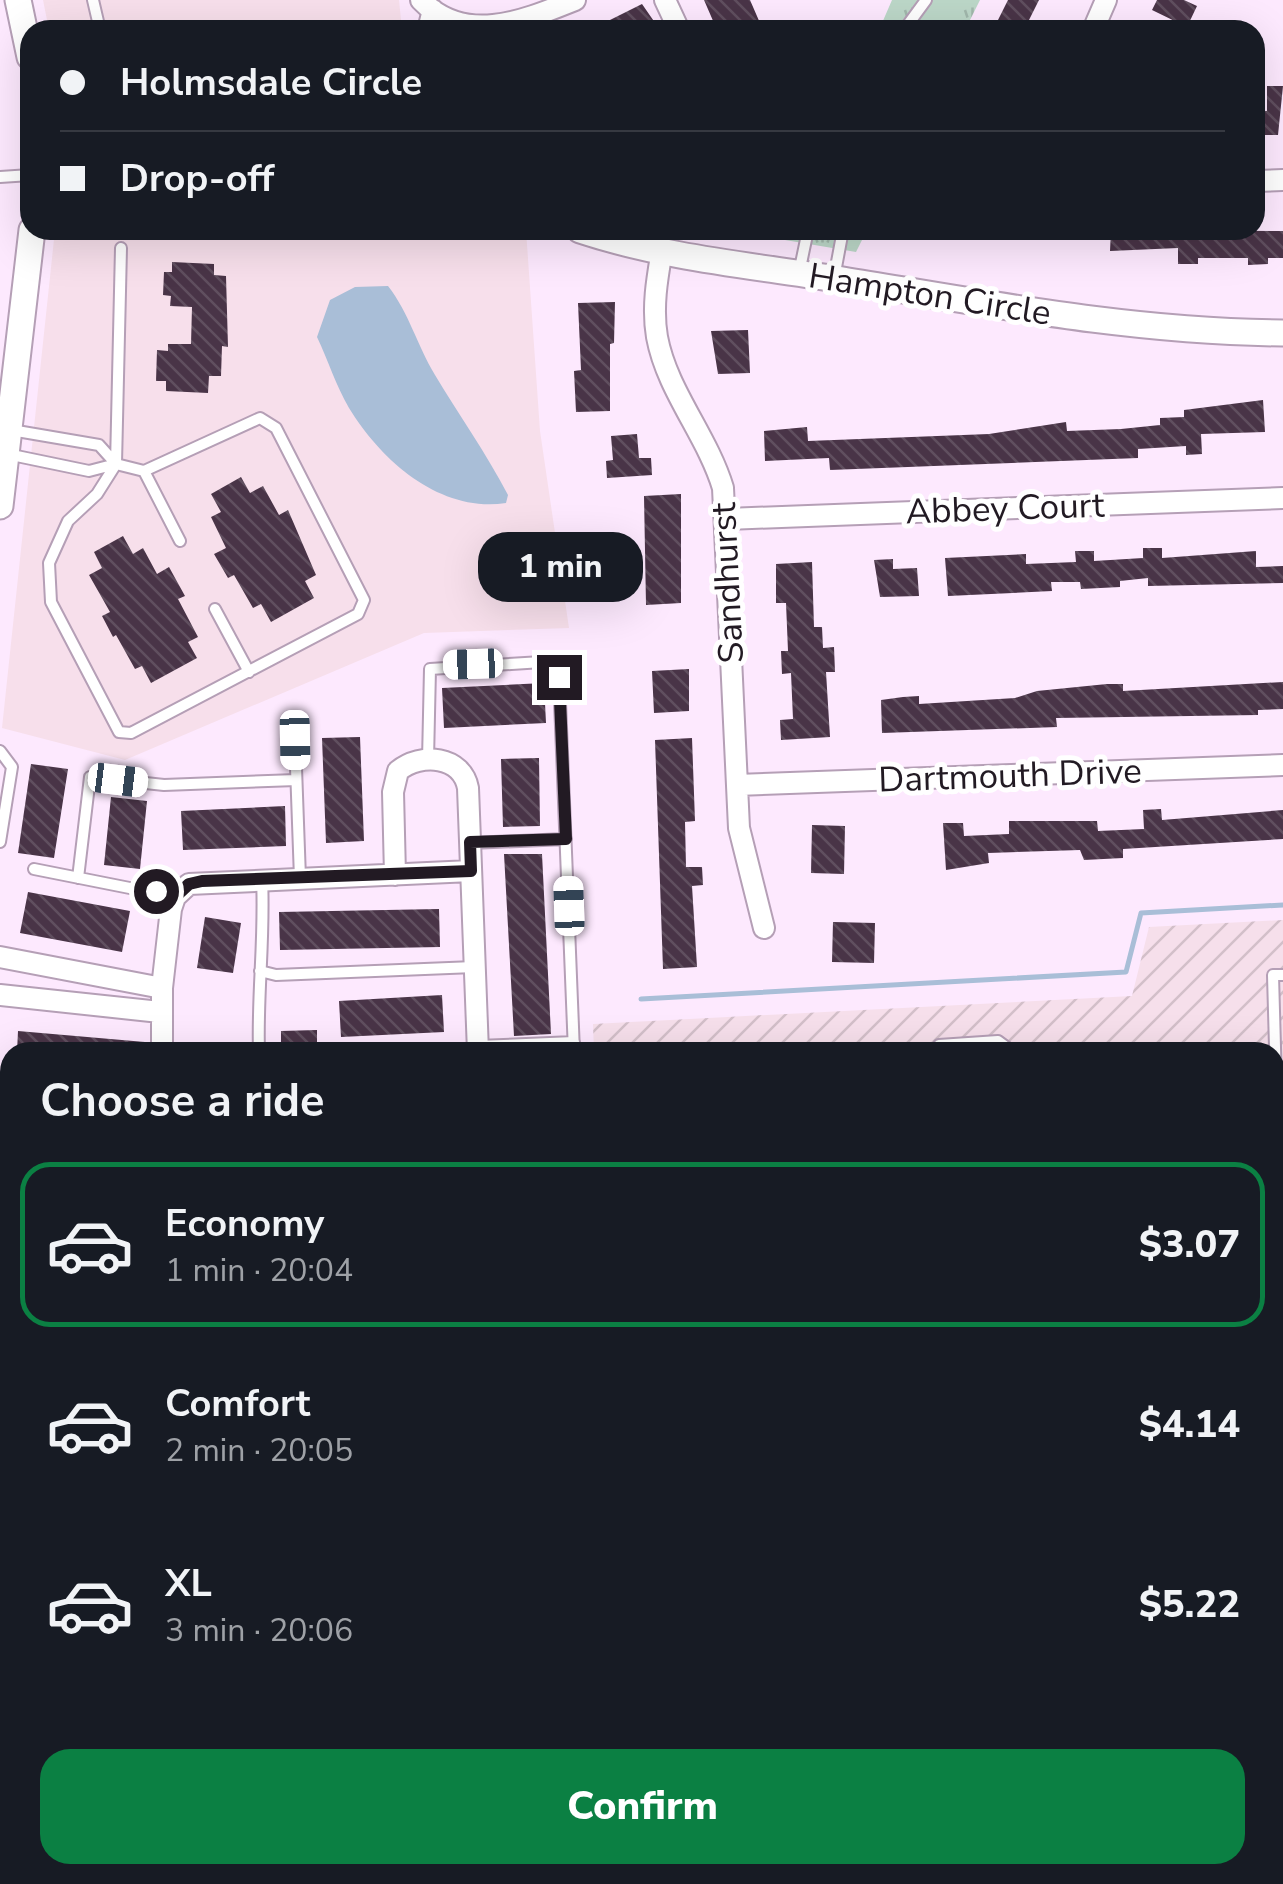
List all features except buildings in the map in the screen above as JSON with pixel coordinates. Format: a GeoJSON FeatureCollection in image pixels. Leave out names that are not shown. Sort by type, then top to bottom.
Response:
{"type":"FeatureCollection","features":[{"type":"Feature","properties":{"kind":"street"},"geometry":{"type":"LineString","coordinates":[[517,20],[568,1]]}},
{"type":"Feature","properties":{"kind":"street"},"geometry":{"type":"LineString","coordinates":[[0,506],[31,240]]}},
{"type":"Feature","properties":{"kind":"street","name":"Hampton Circle"},"geometry":{"type":"LineString","coordinates":[[621,240],[799,273],[1147,328],[1283,334]]}},
{"type":"Feature","properties":{"kind":"street","name":"Sandhurst"},"geometry":{"type":"LineString","coordinates":[[662,250],[656,291],[656,333],[668,373],[714,459],[726,519],[742,848],[764,928]]}},
{"type":"Feature","properties":{"kind":"street","name":"Abbey Court"},"geometry":{"type":"LineString","coordinates":[[726,519],[1283,498]]}},
{"type":"Feature","properties":{"kind":"street"},"geometry":{"type":"LineString","coordinates":[[395,874],[394,780],[403,766],[447,761],[466,777],[478,1042]]}},
{"type":"Feature","properties":{"kind":"street","name":"Dartmouth Drive"},"geometry":{"type":"LineString","coordinates":[[737,786],[1283,765]]}},
{"type":"Feature","properties":{"kind":"street"},"geometry":{"type":"LineString","coordinates":[[162,1042],[162,988],[175,897],[189,884],[471,871]]}},
{"type":"Feature","properties":{"kind":"street"},"geometry":{"type":"LineString","coordinates":[[0,957],[162,988]]}},
{"type":"Feature","properties":{"kind":"street"},"geometry":{"type":"LineString","coordinates":[[0,995],[160,1012]]}},
{"type":"Feature","properties":{"kind":"lane"},"geometry":{"type":"LineString","coordinates":[[799,273],[806,240]]}},
{"type":"Feature","properties":{"kind":"lane"},"geometry":{"type":"LineString","coordinates":[[834,278],[841,240]]}},
{"type":"Feature","properties":{"kind":"lane"},"geometry":{"type":"LineString","coordinates":[[6,442],[88,471],[116,464],[144,471],[260,418],[276,428],[364,600],[358,614],[132,734],[119,732],[51,602],[49,563],[68,521],[97,494],[116,464],[121,248]]}},
{"type":"Feature","properties":{"kind":"lane"},"geometry":{"type":"LineString","coordinates":[[6,442],[99,446],[116,464]]}},
{"type":"Feature","properties":{"kind":"lane"},"geometry":{"type":"LineString","coordinates":[[144,471],[180,540]]}},
{"type":"Feature","properties":{"kind":"lane"},"geometry":{"type":"LineString","coordinates":[[215,608],[249,672]]}},
{"type":"Feature","properties":{"kind":"lane"},"geometry":{"type":"LineString","coordinates":[[428,761],[430,669],[542,662],[553,666],[559,677],[574,1042]]}},
{"type":"Feature","properties":{"kind":"lane"},"geometry":{"type":"LineString","coordinates":[[295,740],[300,878]]}},
{"type":"Feature","properties":{"kind":"lane"},"geometry":{"type":"LineString","coordinates":[[0,751],[12,767],[0,842]]}},
{"type":"Feature","properties":{"kind":"lane"},"geometry":{"type":"LineString","coordinates":[[78,878],[90,777],[164,785],[296,780]]}},
{"type":"Feature","properties":{"kind":"lane"},"geometry":{"type":"LineString","coordinates":[[470,842],[566,839]]}},
{"type":"Feature","properties":{"kind":"lane"},"geometry":{"type":"LineString","coordinates":[[34,869],[175,897]]}},
{"type":"Feature","properties":{"kind":"lane"},"geometry":{"type":"LineString","coordinates":[[259,1042],[264,938],[262,879]]}},
{"type":"Feature","properties":{"kind":"lane"},"geometry":{"type":"LineString","coordinates":[[260,972],[276,975],[475,967]]}},
{"type":"Feature","properties":{"kind":"lane"},"geometry":{"type":"LineString","coordinates":[[1274,1042],[1273,975],[1283,974]]}},
{"type":"Feature","properties":{"kind":"shaded area"},"geometry":{"type":"Polygon","coordinates":[[[43,0],[399,0],[401,20],[47,20],[43,0]]]}},
{"type":"Feature","properties":{"kind":"shaded area"},"geometry":{"type":"Polygon","coordinates":[[[54,240],[527,240],[540,431],[569,628],[424,633],[125,760],[2,728],[54,240]]]}},
{"type":"Feature","properties":{"kind":"shaded area"},"geometry":{"type":"Polygon","coordinates":[[[1283,920],[1283,1042],[594,1042],[593,1024],[1132,996],[1149,927],[1283,920]]]}},
{"type":"Feature","properties":{"kind":"green space"},"geometry":{"type":"Polygon","coordinates":[[[892,0],[980,0],[970,20],[883,20],[892,0]]]}},
{"type":"Feature","properties":{"kind":"green space"},"geometry":{"type":"Polygon","coordinates":[[[785,240],[862,240],[856,252],[785,240]]]}},
{"type":"Feature","properties":{"kind":"water"},"geometry":{"type":"Polygon","coordinates":[[[388,286],[435,375],[500,479],[508,495],[506,503],[459,500],[416,480],[378,447],[344,400],[317,337],[330,300],[355,287],[388,286]]]}},
{"type":"Feature","properties":{"kind":"waterway"},"geometry":{"type":"LineString","coordinates":[[641,999],[1126,972],[1141,913],[1283,905]]}},
{"type":"Feature","properties":{"kind":"route"},"geometry":{"type":"LineString","coordinates":[[156,891],[175,897],[180,889],[202,881],[471,871],[470,842],[566,839],[559,677]]}}]}
